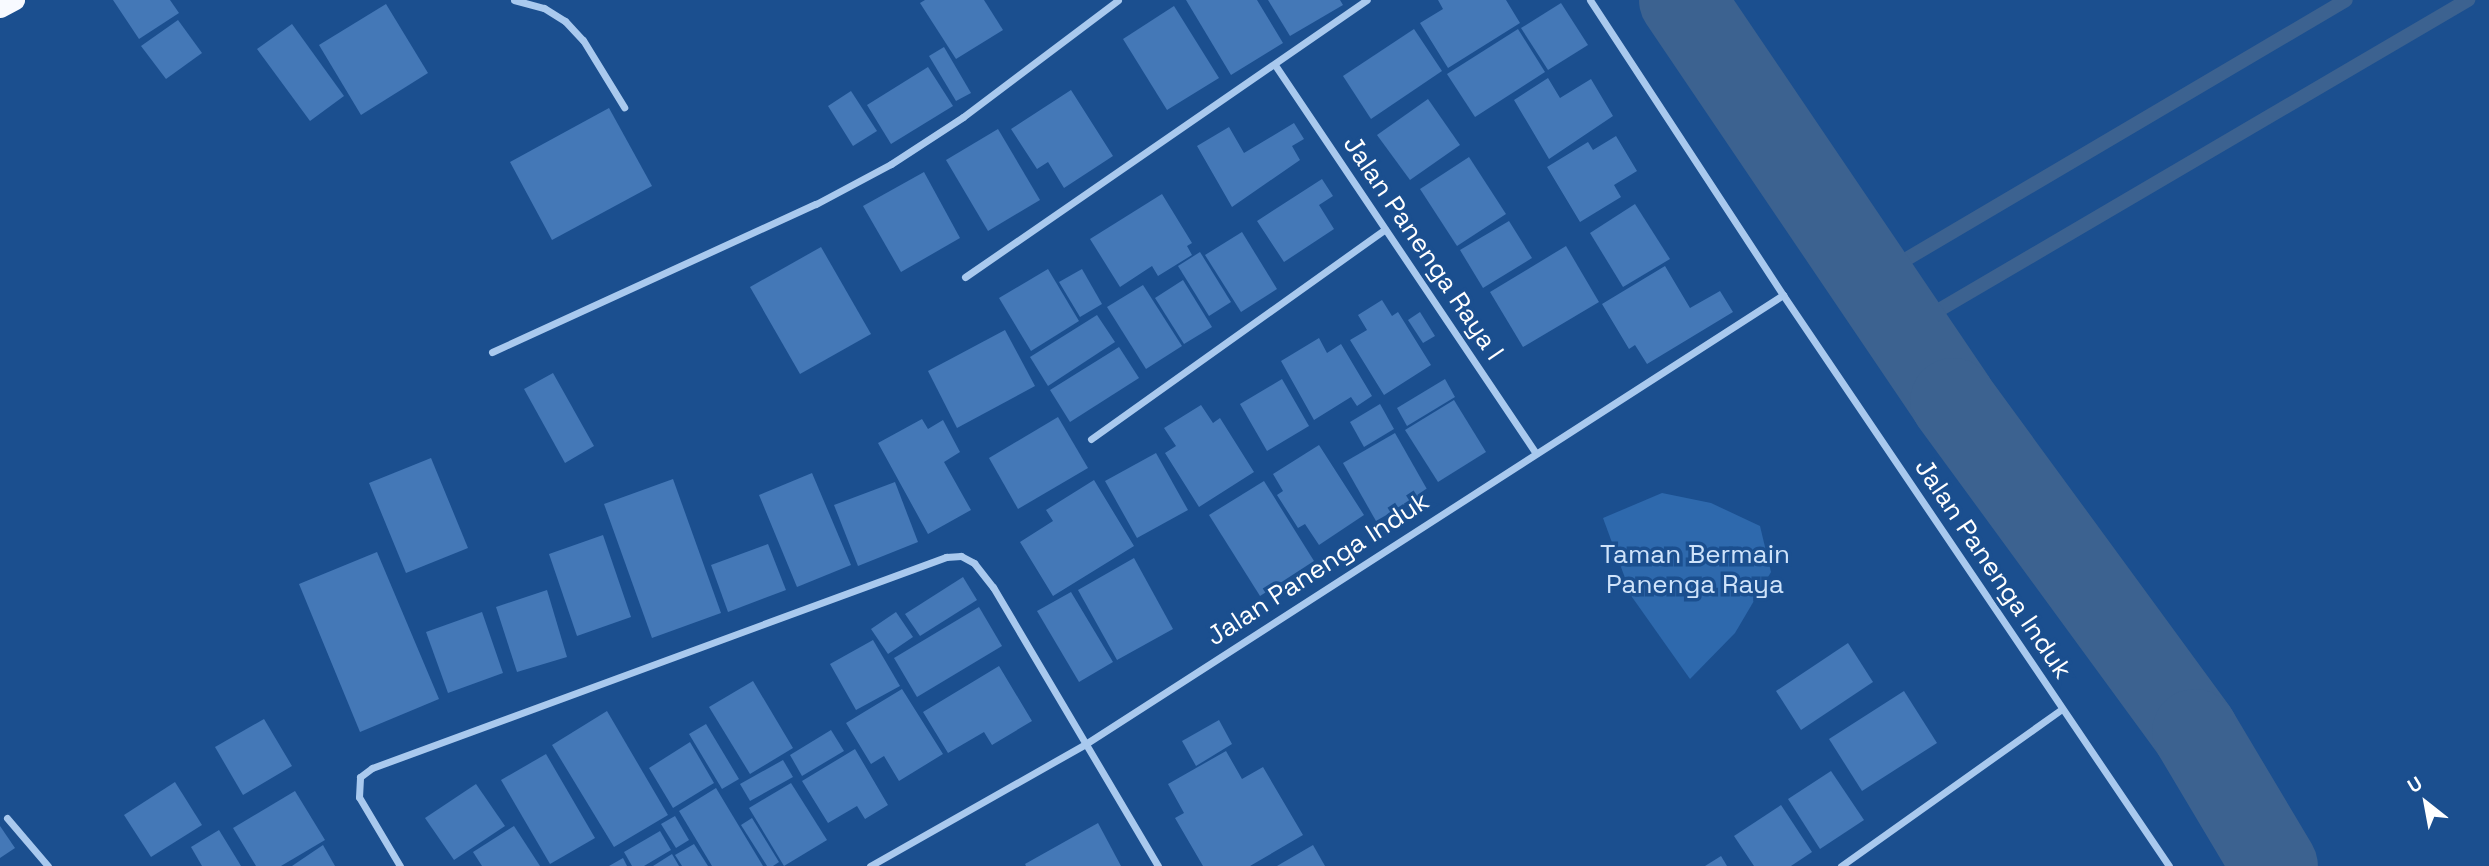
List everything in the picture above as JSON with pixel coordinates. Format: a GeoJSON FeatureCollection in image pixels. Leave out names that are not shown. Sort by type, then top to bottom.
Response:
{"type":"FeatureCollection","features":[{"type":"Feature","properties":{"kind":"highway"},"geometry":{"type":"LineString","coordinates":[[0,8],[15,0]]}},
{"type":"Feature","properties":{"kind":"street"},"geometry":{"type":"LineString","coordinates":[[514,0],[544,8],[565,21],[583,40],[624,107]]}},
{"type":"Feature","properties":{"kind":"street"},"geometry":{"type":"LineString","coordinates":[[492,352],[816,204],[891,164],[963,117],[1118,0]]}},
{"type":"Feature","properties":{"kind":"street"},"geometry":{"type":"LineString","coordinates":[[965,276],[1367,0]]}},
{"type":"Feature","properties":{"kind":"street","name":"Jalan Panenga Induk"},"geometry":{"type":"LineString","coordinates":[[1590,0],[1783,295],[2169,866]]}},
{"type":"Feature","properties":{"kind":"street","name":"Jalan Panenga Raya I"},"geometry":{"type":"LineString","coordinates":[[1275,65],[1536,454]]}},
{"type":"Feature","properties":{"kind":"street"},"geometry":{"type":"LineString","coordinates":[[1091,439],[1385,229]]}},
{"type":"Feature","properties":{"kind":"street","name":"Jalan Panenga Induk"},"geometry":{"type":"LineString","coordinates":[[870,866],[1087,743],[1783,295]]}},
{"type":"Feature","properties":{"kind":"street"},"geometry":{"type":"LineString","coordinates":[[400,866],[359,797],[360,778],[372,768],[946,557],[961,556],[984,573],[1158,866]]}},
{"type":"Feature","properties":{"kind":"street"},"geometry":{"type":"LineString","coordinates":[[1841,866],[2062,709]]}},
{"type":"Feature","properties":{"kind":"street"},"geometry":{"type":"LineString","coordinates":[[8,818],[48,866]]}},
{"type":"Feature","properties":{"kind":"green space","name":"Taman Bermain Panenga Raya"},"geometry":{"type":"Polygon","coordinates":[[[1662,493],[1711,503],[1760,526],[1771,572],[1735,633],[1690,679],[1632,597],[1603,518],[1662,493]]]}},
{"type":"Feature","properties":{"kind":"building"},"geometry":{"type":"Polygon","coordinates":[[[113,0],[170,0],[179,13],[139,39],[113,0]]]}},
{"type":"Feature","properties":{"kind":"building"},"geometry":{"type":"Polygon","coordinates":[[[925,0],[984,0],[1003,30],[956,59],[920,3],[925,0]]]}},
{"type":"Feature","properties":{"kind":"building"},"geometry":{"type":"Polygon","coordinates":[[[1186,0],[1257,0],[1283,43],[1231,75],[1186,0]]]}},
{"type":"Feature","properties":{"kind":"building"},"geometry":{"type":"Polygon","coordinates":[[[1268,0],[1340,0],[1343,5],[1290,36],[1268,0]]]}},
{"type":"Feature","properties":{"kind":"building"},"geometry":{"type":"Polygon","coordinates":[[[1438,0],[1506,0],[1520,23],[1448,68],[1420,23],[1443,9],[1438,0]]]}},
{"type":"Feature","properties":{"kind":"building"},"geometry":{"type":"Polygon","coordinates":[[[1561,3],[1588,45],[1548,70],[1521,28],[1561,3]]]}},
{"type":"Feature","properties":{"kind":"building"},"geometry":{"type":"Polygon","coordinates":[[[386,4],[428,73],[361,115],[319,45],[386,4]]]}},
{"type":"Feature","properties":{"kind":"building"},"geometry":{"type":"Polygon","coordinates":[[[1174,6],[1219,78],[1167,110],[1123,39],[1174,6]]]}},
{"type":"Feature","properties":{"kind":"building"},"geometry":{"type":"Polygon","coordinates":[[[178,20],[202,53],[166,79],[141,46],[178,20]]]}},
{"type":"Feature","properties":{"kind":"building"},"geometry":{"type":"Polygon","coordinates":[[[292,24],[344,96],[310,121],[257,49],[292,24]]]}},
{"type":"Feature","properties":{"kind":"building"},"geometry":{"type":"Polygon","coordinates":[[[1414,29],[1442,71],[1371,119],[1343,76],[1414,29]]]}},
{"type":"Feature","properties":{"kind":"building"},"geometry":{"type":"Polygon","coordinates":[[[1518,29],[1545,72],[1475,117],[1447,74],[1518,29]]]}},
{"type":"Feature","properties":{"kind":"building"},"geometry":{"type":"Polygon","coordinates":[[[944,47],[971,93],[956,101],[929,56],[944,47]]]}},
{"type":"Feature","properties":{"kind":"building"},"geometry":{"type":"Polygon","coordinates":[[[928,67],[953,106],[891,144],[867,105],[928,67]]]}},
{"type":"Feature","properties":{"kind":"building"},"geometry":{"type":"Polygon","coordinates":[[[1548,78],[1560,98],[1591,79],[1613,116],[1549,159],[1514,100],[1548,78]]]}},
{"type":"Feature","properties":{"kind":"building"},"geometry":{"type":"Polygon","coordinates":[[[1071,90],[1113,156],[1064,188],[1048,162],[1037,169],[1011,129],[1071,90]]]}},
{"type":"Feature","properties":{"kind":"building"},"geometry":{"type":"Polygon","coordinates":[[[851,91],[877,131],[853,146],[828,106],[851,91]]]}},
{"type":"Feature","properties":{"kind":"building"},"geometry":{"type":"Polygon","coordinates":[[[1428,99],[1460,145],[1410,180],[1377,135],[1428,99]]]}},
{"type":"Feature","properties":{"kind":"building"},"geometry":{"type":"Polygon","coordinates":[[[609,108],[652,186],[552,240],[510,162],[609,108]]]}},
{"type":"Feature","properties":{"kind":"building"},"geometry":{"type":"Polygon","coordinates":[[[1294,123],[1304,139],[1292,146],[1300,160],[1232,207],[1197,146],[1229,127],[1244,153],[1294,123]]]}},
{"type":"Feature","properties":{"kind":"building"},"geometry":{"type":"Polygon","coordinates":[[[998,129],[1040,200],[988,231],[946,160],[998,129]]]}},
{"type":"Feature","properties":{"kind":"building"},"geometry":{"type":"Polygon","coordinates":[[[1616,136],[1637,171],[1614,185],[1621,197],[1580,222],[1547,167],[1588,142],[1593,150],[1616,136]]]}},
{"type":"Feature","properties":{"kind":"building"},"geometry":{"type":"Polygon","coordinates":[[[1469,157],[1506,214],[1457,246],[1420,189],[1469,157]]]}},
{"type":"Feature","properties":{"kind":"building"},"geometry":{"type":"Polygon","coordinates":[[[924,172],[960,238],[901,272],[863,206],[924,172]]]}},
{"type":"Feature","properties":{"kind":"building"},"geometry":{"type":"Polygon","coordinates":[[[1322,179],[1333,196],[1319,205],[1334,229],[1284,262],[1257,221],[1322,179]]]}},
{"type":"Feature","properties":{"kind":"building"},"geometry":{"type":"Polygon","coordinates":[[[1162,194],[1192,243],[1187,246],[1192,255],[1158,276],[1152,266],[1120,287],[1090,239],[1162,194]]]}},
{"type":"Feature","properties":{"kind":"building"},"geometry":{"type":"Polygon","coordinates":[[[1635,204],[1670,259],[1623,287],[1590,233],[1635,204]]]}},
{"type":"Feature","properties":{"kind":"building"},"geometry":{"type":"Polygon","coordinates":[[[1509,221],[1532,258],[1483,288],[1460,250],[1509,221]]]}},
{"type":"Feature","properties":{"kind":"building"},"geometry":{"type":"Polygon","coordinates":[[[1242,232],[1277,289],[1241,312],[1205,255],[1242,232]]]}},
{"type":"Feature","properties":{"kind":"building"},"geometry":{"type":"Polygon","coordinates":[[[1566,246],[1599,302],[1523,347],[1490,292],[1566,246]]]}},
{"type":"Feature","properties":{"kind":"building"},"geometry":{"type":"Polygon","coordinates":[[[821,247],[871,334],[800,374],[750,287],[821,247]]]}},
{"type":"Feature","properties":{"kind":"building"},"geometry":{"type":"Polygon","coordinates":[[[1200,252],[1231,302],[1209,316],[1178,266],[1200,252]]]}},
{"type":"Feature","properties":{"kind":"building"},"geometry":{"type":"Polygon","coordinates":[[[1665,266],[1690,308],[1720,291],[1733,312],[1647,364],[1635,345],[1629,349],[1602,304],[1665,266]]]}},
{"type":"Feature","properties":{"kind":"building"},"geometry":{"type":"Polygon","coordinates":[[[1048,269],[1079,321],[1031,351],[999,298],[1048,269]]]}},
{"type":"Feature","properties":{"kind":"building"},"geometry":{"type":"Polygon","coordinates":[[[1082,269],[1102,304],[1080,317],[1059,282],[1082,269]]]}},
{"type":"Feature","properties":{"kind":"building"},"geometry":{"type":"Polygon","coordinates":[[[1183,280],[1212,327],[1184,344],[1155,298],[1183,280]]]}},
{"type":"Feature","properties":{"kind":"building"},"geometry":{"type":"Polygon","coordinates":[[[1143,285],[1182,346],[1146,369],[1107,307],[1143,285]]]}},
{"type":"Feature","properties":{"kind":"building"},"geometry":{"type":"Polygon","coordinates":[[[1382,300],[1392,316],[1398,312],[1431,365],[1384,395],[1350,340],[1367,330],[1358,315],[1382,300]]]}},
{"type":"Feature","properties":{"kind":"building"},"geometry":{"type":"Polygon","coordinates":[[[1420,312],[1435,336],[1423,343],[1408,320],[1420,312]]]}},
{"type":"Feature","properties":{"kind":"building"},"geometry":{"type":"Polygon","coordinates":[[[1097,315],[1115,342],[1048,386],[1030,357],[1097,315]]]}},
{"type":"Feature","properties":{"kind":"building"},"geometry":{"type":"Polygon","coordinates":[[[1005,330],[1035,386],[957,428],[928,371],[1005,330]]]}},
{"type":"Feature","properties":{"kind":"building"},"geometry":{"type":"Polygon","coordinates":[[[1319,338],[1327,353],[1341,344],[1372,396],[1357,406],[1351,397],[1314,420],[1281,361],[1319,338]]]}},
{"type":"Feature","properties":{"kind":"building"},"geometry":{"type":"Polygon","coordinates":[[[1119,347],[1139,378],[1070,422],[1050,390],[1119,347]]]}},
{"type":"Feature","properties":{"kind":"building"},"geometry":{"type":"Polygon","coordinates":[[[553,373],[594,446],[565,463],[524,389],[553,373]]]}},
{"type":"Feature","properties":{"kind":"building"},"geometry":{"type":"Polygon","coordinates":[[[1282,379],[1309,426],[1267,451],[1240,404],[1282,379]]]}},
{"type":"Feature","properties":{"kind":"building"},"geometry":{"type":"Polygon","coordinates":[[[1445,379],[1455,397],[1407,426],[1397,408],[1445,379]]]}},
{"type":"Feature","properties":{"kind":"building"},"geometry":{"type":"Polygon","coordinates":[[[1454,400],[1486,452],[1438,482],[1405,430],[1454,400]]]}},
{"type":"Feature","properties":{"kind":"building"},"geometry":{"type":"Polygon","coordinates":[[[1380,404],[1394,429],[1364,447],[1350,422],[1380,404]]]}},
{"type":"Feature","properties":{"kind":"building"},"geometry":{"type":"Polygon","coordinates":[[[1201,405],[1213,423],[1220,418],[1254,472],[1199,507],[1165,453],[1176,446],[1164,428],[1201,405]]]}},
{"type":"Feature","properties":{"kind":"building"},"geometry":{"type":"Polygon","coordinates":[[[1058,417],[1088,468],[1018,509],[989,458],[1058,417]]]}},
{"type":"Feature","properties":{"kind":"building"},"geometry":{"type":"Polygon","coordinates":[[[922,419],[928,429],[943,420],[960,452],[944,462],[971,510],[928,534],[878,443],[922,419]]]}},
{"type":"Feature","properties":{"kind":"building"},"geometry":{"type":"Polygon","coordinates":[[[1395,433],[1428,491],[1376,521],[1343,463],[1395,433]]]}},
{"type":"Feature","properties":{"kind":"building"},"geometry":{"type":"Polygon","coordinates":[[[1319,445],[1364,515],[1319,545],[1305,524],[1298,528],[1277,495],[1283,491],[1273,474],[1319,445]]]}},
{"type":"Feature","properties":{"kind":"building"},"geometry":{"type":"Polygon","coordinates":[[[1156,453],[1188,510],[1137,538],[1105,481],[1156,453]]]}},
{"type":"Feature","properties":{"kind":"building"},"geometry":{"type":"Polygon","coordinates":[[[431,458],[468,548],[406,573],[369,483],[431,458]]]}},
{"type":"Feature","properties":{"kind":"building"},"geometry":{"type":"Polygon","coordinates":[[[812,473],[851,565],[797,587],[759,495],[812,473]]]}},
{"type":"Feature","properties":{"kind":"building"},"geometry":{"type":"Polygon","coordinates":[[[673,479],[721,613],[652,638],[604,504],[673,479]]]}},
{"type":"Feature","properties":{"kind":"building"},"geometry":{"type":"Polygon","coordinates":[[[1094,480],[1134,546],[1053,596],[1020,542],[1053,521],[1046,510],[1094,480]]]}},
{"type":"Feature","properties":{"kind":"building"},"geometry":{"type":"Polygon","coordinates":[[[1264,481],[1314,561],[1260,596],[1209,515],[1264,481]]]}},
{"type":"Feature","properties":{"kind":"building"},"geometry":{"type":"Polygon","coordinates":[[[895,482],[918,542],[858,566],[834,505],[895,482]]]}},
{"type":"Feature","properties":{"kind":"building"},"geometry":{"type":"Polygon","coordinates":[[[603,535],[631,617],[577,636],[549,554],[603,535]]]}},
{"type":"Feature","properties":{"kind":"building"},"geometry":{"type":"Polygon","coordinates":[[[768,544],[786,590],[728,612],[711,565],[768,544]]]}},
{"type":"Feature","properties":{"kind":"building"},"geometry":{"type":"Polygon","coordinates":[[[377,552],[439,699],[360,732],[299,584],[377,552]]]}},
{"type":"Feature","properties":{"kind":"building"},"geometry":{"type":"Polygon","coordinates":[[[1134,558],[1173,629],[1117,660],[1078,590],[1134,558]]]}},
{"type":"Feature","properties":{"kind":"building"},"geometry":{"type":"Polygon","coordinates":[[[963,577],[977,600],[920,636],[905,614],[963,577]]]}},
{"type":"Feature","properties":{"kind":"building"},"geometry":{"type":"Polygon","coordinates":[[[547,590],[567,657],[517,672],[496,607],[547,590]]]}},
{"type":"Feature","properties":{"kind":"building"},"geometry":{"type":"Polygon","coordinates":[[[1071,592],[1113,662],[1079,682],[1037,611],[1071,592]]]}},
{"type":"Feature","properties":{"kind":"building"},"geometry":{"type":"Polygon","coordinates":[[[979,607],[1002,646],[917,697],[894,658],[979,607]]]}},
{"type":"Feature","properties":{"kind":"building"},"geometry":{"type":"Polygon","coordinates":[[[482,612],[503,673],[448,693],[426,632],[482,612]]]}},
{"type":"Feature","properties":{"kind":"building"},"geometry":{"type":"Polygon","coordinates":[[[896,612],[913,637],[888,654],[871,629],[896,612]]]}},
{"type":"Feature","properties":{"kind":"building"},"geometry":{"type":"Polygon","coordinates":[[[873,640],[900,686],[856,710],[830,664],[873,640]]]}},
{"type":"Feature","properties":{"kind":"building"},"geometry":{"type":"Polygon","coordinates":[[[1848,643],[1873,682],[1801,730],[1776,691],[1848,643]]]}},
{"type":"Feature","properties":{"kind":"building"},"geometry":{"type":"Polygon","coordinates":[[[999,666],[1032,721],[992,745],[984,732],[948,753],[923,712],[999,666]]]}},
{"type":"Feature","properties":{"kind":"building"},"geometry":{"type":"Polygon","coordinates":[[[753,681],[793,748],[750,774],[709,707],[753,681]]]}},
{"type":"Feature","properties":{"kind":"building"},"geometry":{"type":"Polygon","coordinates":[[[902,689],[943,754],[899,781],[884,756],[871,764],[846,723],[902,689]]]}},
{"type":"Feature","properties":{"kind":"building"},"geometry":{"type":"Polygon","coordinates":[[[1904,691],[1937,743],[1862,791],[1829,739],[1904,691]]]}},
{"type":"Feature","properties":{"kind":"building"},"geometry":{"type":"Polygon","coordinates":[[[607,711],[668,815],[614,847],[552,745],[607,711]]]}},
{"type":"Feature","properties":{"kind":"building"},"geometry":{"type":"Polygon","coordinates":[[[264,719],[292,766],[243,795],[215,747],[264,719]]]}},
{"type":"Feature","properties":{"kind":"building"},"geometry":{"type":"Polygon","coordinates":[[[1219,720],[1232,744],[1196,766],[1182,741],[1219,720]]]}},
{"type":"Feature","properties":{"kind":"building"},"geometry":{"type":"Polygon","coordinates":[[[706,724],[739,779],[722,789],[689,734],[706,724]]]}},
{"type":"Feature","properties":{"kind":"building"},"geometry":{"type":"Polygon","coordinates":[[[831,730],[844,751],[802,776],[790,755],[831,730]]]}},
{"type":"Feature","properties":{"kind":"building"},"geometry":{"type":"Polygon","coordinates":[[[690,742],[714,783],[673,808],[649,768],[690,742]]]}},
{"type":"Feature","properties":{"kind":"building"},"geometry":{"type":"Polygon","coordinates":[[[855,749],[888,805],[865,819],[857,806],[828,823],[802,781],[855,749]]]}},
{"type":"Feature","properties":{"kind":"building"},"geometry":{"type":"Polygon","coordinates":[[[1226,751],[1242,779],[1263,767],[1303,835],[1250,866],[1203,866],[1175,818],[1184,813],[1168,784],[1226,751]]]}},
{"type":"Feature","properties":{"kind":"building"},"geometry":{"type":"Polygon","coordinates":[[[546,754],[595,838],[550,864],[501,780],[546,754]]]}},
{"type":"Feature","properties":{"kind":"building"},"geometry":{"type":"Polygon","coordinates":[[[783,760],[793,777],[750,801],[740,784],[783,760]]]}},
{"type":"Feature","properties":{"kind":"building"},"geometry":{"type":"Polygon","coordinates":[[[1831,771],[1864,820],[1820,849],[1788,799],[1831,771]]]}},
{"type":"Feature","properties":{"kind":"building"},"geometry":{"type":"Polygon","coordinates":[[[175,782],[202,825],[151,857],[124,815],[175,782]]]}},
{"type":"Feature","properties":{"kind":"building"},"geometry":{"type":"Polygon","coordinates":[[[791,783],[827,840],[784,866],[749,808],[791,783]]]}},
{"type":"Feature","properties":{"kind":"building"},"geometry":{"type":"Polygon","coordinates":[[[476,784],[505,826],[454,860],[425,818],[476,784]]]}},
{"type":"Feature","properties":{"kind":"building"},"geometry":{"type":"Polygon","coordinates":[[[716,788],[763,866],[712,866],[679,811],[716,788]]]}},
{"type":"Feature","properties":{"kind":"building"},"geometry":{"type":"Polygon","coordinates":[[[295,791],[325,840],[281,866],[256,866],[233,828],[295,791]]]}},
{"type":"Feature","properties":{"kind":"building"},"geometry":{"type":"Polygon","coordinates":[[[1781,805],[1812,852],[1791,866],[1754,866],[1734,836],[1781,805]]]}},
{"type":"Feature","properties":{"kind":"building"},"geometry":{"type":"Polygon","coordinates":[[[675,816],[689,840],[676,848],[661,824],[675,816]]]}},
{"type":"Feature","properties":{"kind":"building"},"geometry":{"type":"Polygon","coordinates":[[[752,818],[779,862],[773,866],[767,866],[741,825],[752,818]]]}},
{"type":"Feature","properties":{"kind":"building"},"geometry":{"type":"Polygon","coordinates":[[[1098,823],[1121,866],[1026,866],[1025,864],[1098,823]]]}},
{"type":"Feature","properties":{"kind":"building"},"geometry":{"type":"Polygon","coordinates":[[[0,826],[15,848],[0,858],[0,826]]]}},
{"type":"Feature","properties":{"kind":"building"},"geometry":{"type":"Polygon","coordinates":[[[514,826],[540,866],[482,866],[473,852],[514,826]]]}},
{"type":"Feature","properties":{"kind":"building"},"geometry":{"type":"Polygon","coordinates":[[[219,830],[241,866],[202,866],[191,847],[219,830]]]}},
{"type":"Feature","properties":{"kind":"building"},"geometry":{"type":"Polygon","coordinates":[[[660,831],[671,850],[644,866],[632,866],[624,852],[660,831]]]}},
{"type":"Feature","properties":{"kind":"building"},"geometry":{"type":"Polygon","coordinates":[[[694,844],[708,866],[682,866],[675,855],[694,844]]]}},
{"type":"Feature","properties":{"kind":"building"},"geometry":{"type":"Polygon","coordinates":[[[323,845],[335,866],[292,866],[323,845]]]}},
{"type":"Feature","properties":{"kind":"building"},"geometry":{"type":"Polygon","coordinates":[[[1313,845],[1325,866],[1277,866],[1313,845]]]}},
{"type":"Feature","properties":{"kind":"building"},"geometry":{"type":"Polygon","coordinates":[[[672,854],[679,866],[653,866],[672,854]]]}},
{"type":"Feature","properties":{"kind":"building"},"geometry":{"type":"Polygon","coordinates":[[[1721,856],[1727,866],[1705,866],[1721,856]]]}},
{"type":"Feature","properties":{"kind":"building"},"geometry":{"type":"Polygon","coordinates":[[[623,858],[627,866],[609,866],[623,858]]]}},
{"type":"Feature","properties":{"kind":"waterway"},"geometry":{"type":"LineString","coordinates":[[1658,0],[1773,172],[2026,522],[2246,866]]}},
{"type":"Feature","properties":{"kind":"waterway"},"geometry":{"type":"LineString","coordinates":[[1682,0],[1953,401],[2195,732],[2275,866]]}},
{"type":"Feature","properties":{"kind":"waterway"},"geometry":{"type":"LineString","coordinates":[[1871,280],[2346,0]]}},
{"type":"Feature","properties":{"kind":"waterway"},"geometry":{"type":"LineString","coordinates":[[1905,330],[2468,0]]}}]}
